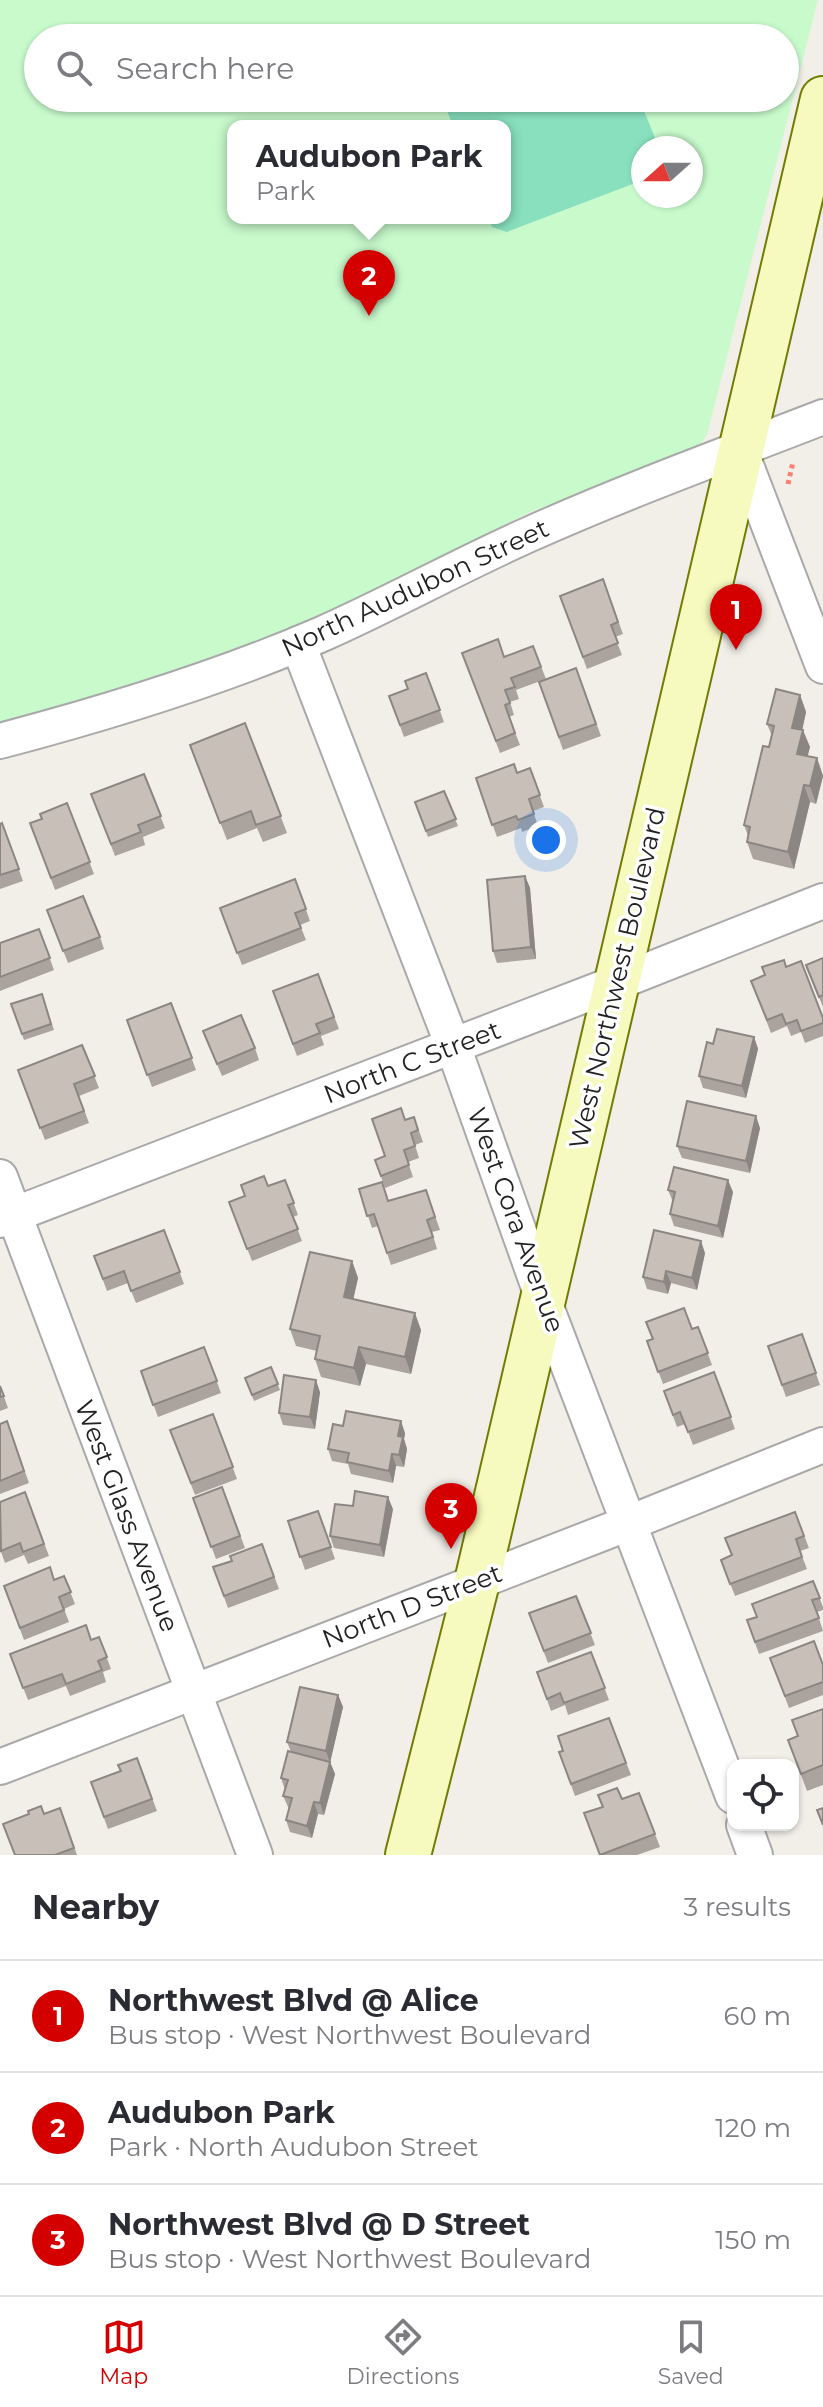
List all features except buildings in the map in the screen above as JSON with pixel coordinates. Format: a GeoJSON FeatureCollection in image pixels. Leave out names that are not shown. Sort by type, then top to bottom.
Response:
{"type":"FeatureCollection","features":[{"type":"Feature","properties":{"kind":"main road","name":"West Northwest Boulevard"},"geometry":{"type":"LineString","coordinates":[[408,1855],[477,1582],[823,99]]}},
{"type":"Feature","properties":{"kind":"street","name":"North Audubon Street"},"geometry":{"type":"LineString","coordinates":[[0,741],[98,715],[200,682],[298,644],[530,533],[823,417]]}},
{"type":"Feature","properties":{"kind":"street"},"geometry":{"type":"LineString","coordinates":[[740,450],[823,666]]}},
{"type":"Feature","properties":{"kind":"street","name":"West Cora Avenue"},"geometry":{"type":"LineString","coordinates":[[298,644],[453,1046],[543,1299],[727,1780]]}},
{"type":"Feature","properties":{"kind":"street","name":"North C Street"},"geometry":{"type":"LineString","coordinates":[[7,1218],[823,901]]}},
{"type":"Feature","properties":{"kind":"street","name":"West Glass Avenue"},"geometry":{"type":"LineString","coordinates":[[0,1177],[7,1218],[255,1855]]}},
{"type":"Feature","properties":{"kind":"street","name":"North D Street"},"geometry":{"type":"LineString","coordinates":[[0,1767],[823,1445]]}},
{"type":"Feature","properties":{"kind":"street"},"geometry":{"type":"LineString","coordinates":[[746,1831],[755,1855]]}},
{"type":"Feature","properties":{"kind":"green space"},"geometry":{"type":"Polygon","coordinates":[[[0,0],[818,0],[799,74],[799,24],[24,24],[24,112],[789,112],[707,435],[698,448],[528,513],[295,629],[123,695],[0,729],[0,0]]]}},
{"type":"Feature","properties":{"kind":"green space"},"geometry":{"type":"Polygon","coordinates":[[[448,112],[644,112],[654,136],[631,136],[631,185],[507,232],[491,224],[511,224],[511,120],[451,120],[448,112]]]}},
{"type":"Feature","properties":{"kind":"place","name":"Audubon Park"},"geometry":{"type":"Point","coordinates":[369,316]}},
{"type":"Feature","properties":{"kind":"place","name":"Northwest Blvd @ Alice"},"geometry":{"type":"Point","coordinates":[736,650]}},
{"type":"Feature","properties":{"kind":"place","name":"Northwest Blvd @ D Street"},"geometry":{"type":"Point","coordinates":[451,1549]}}]}
